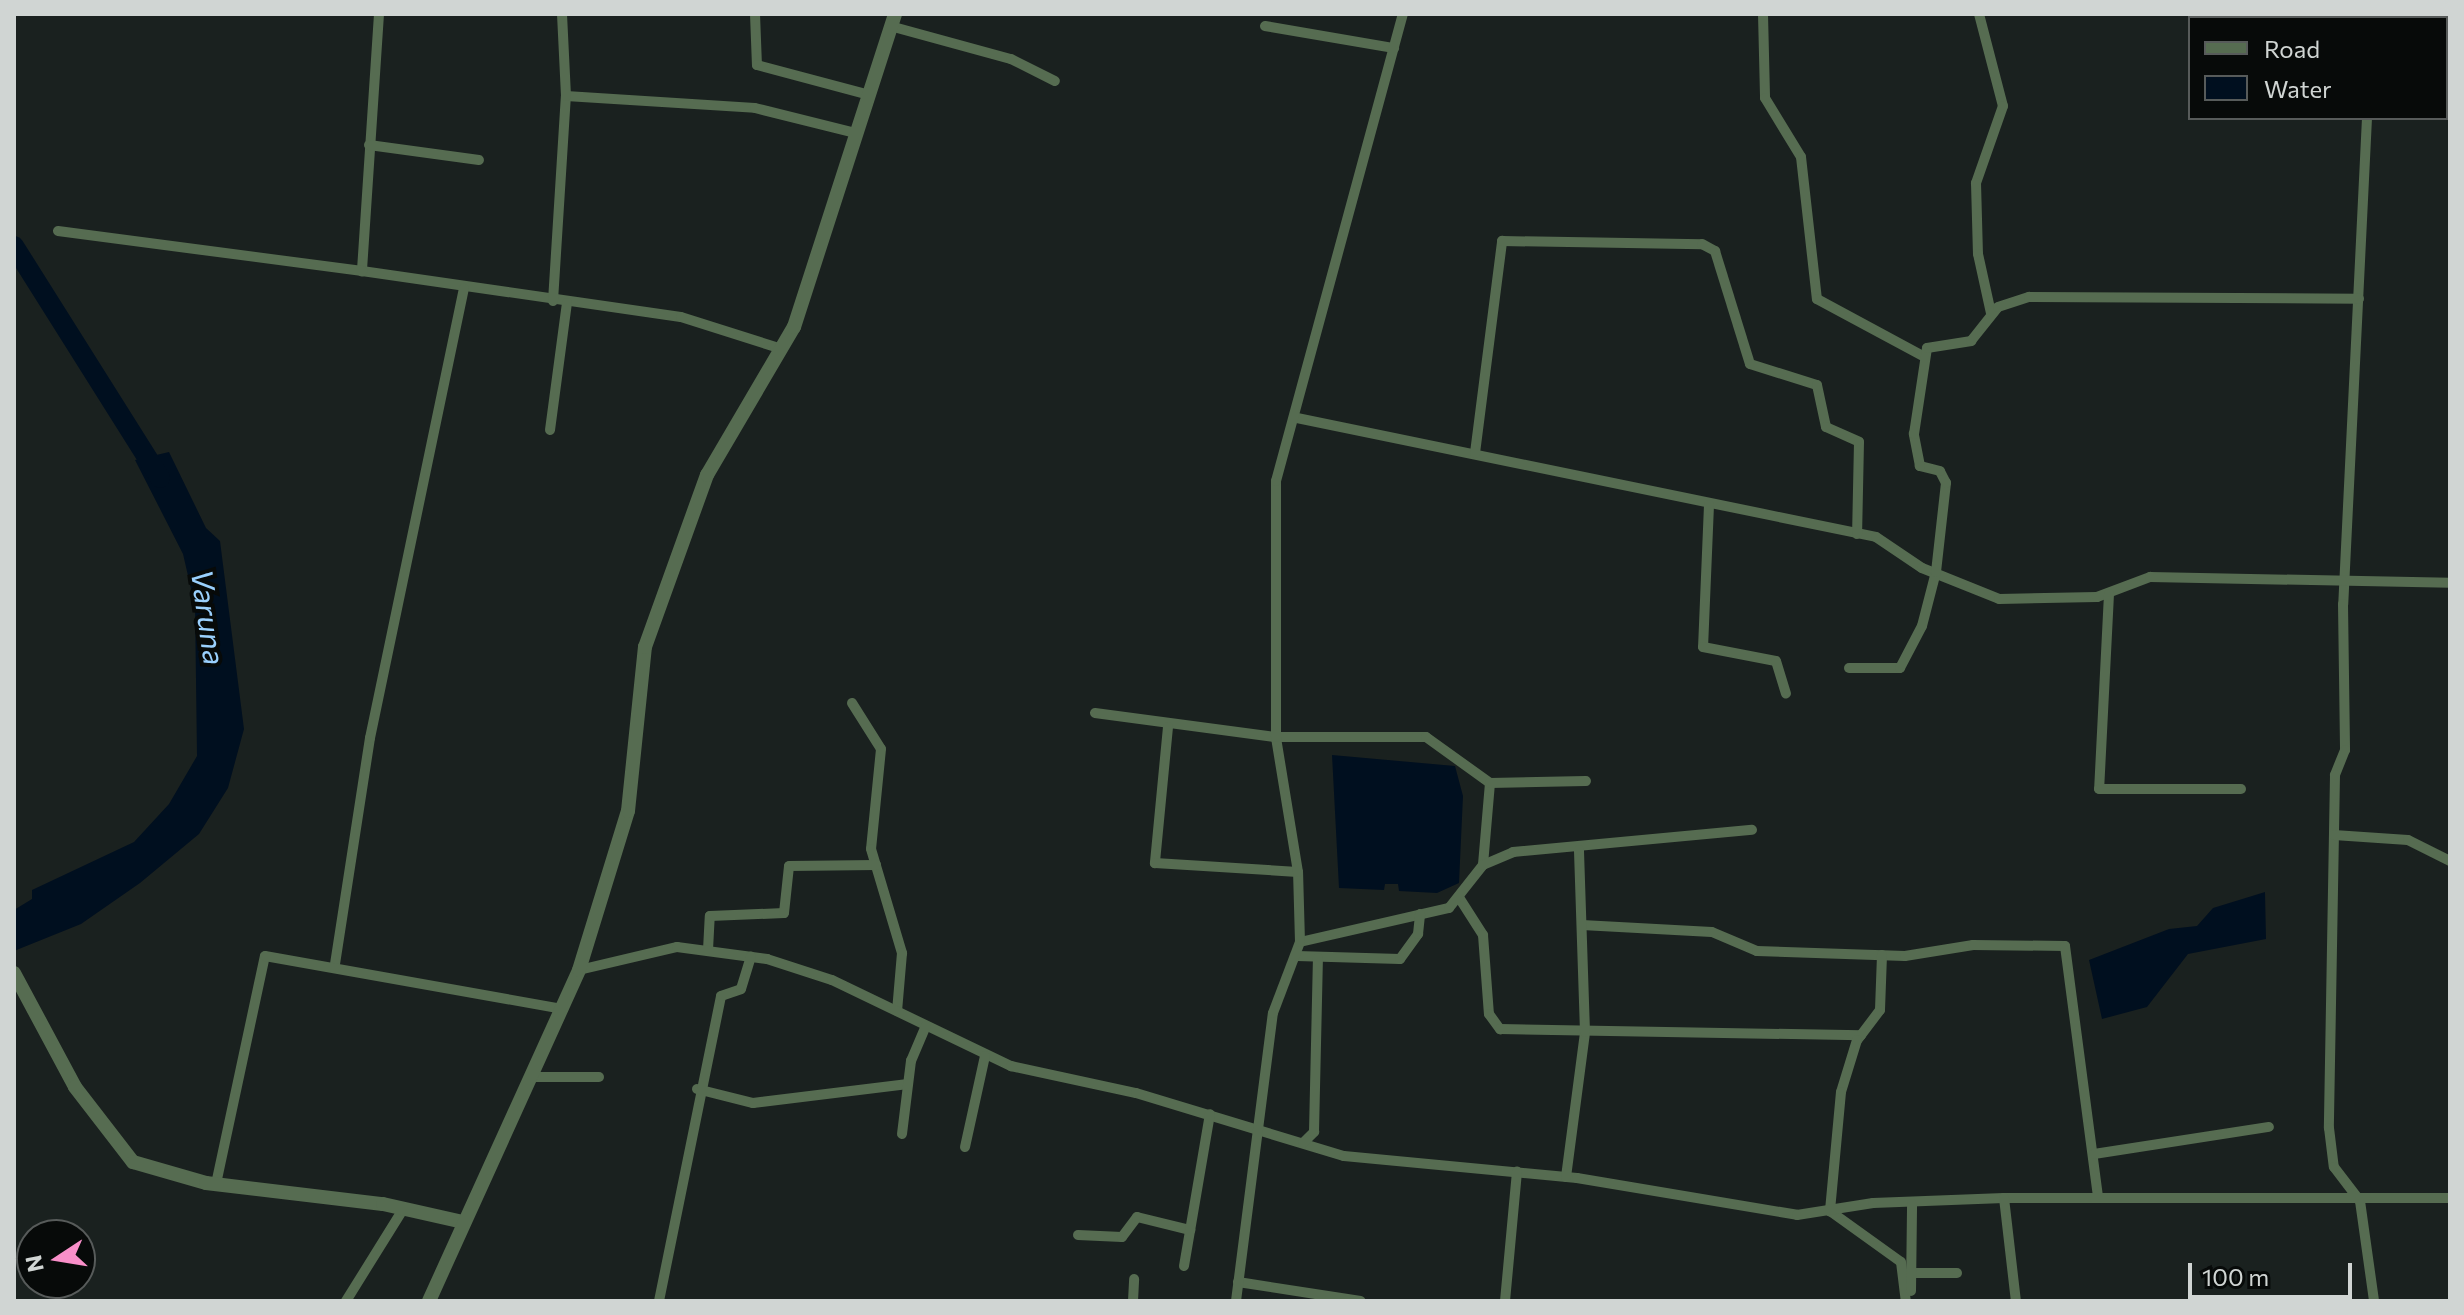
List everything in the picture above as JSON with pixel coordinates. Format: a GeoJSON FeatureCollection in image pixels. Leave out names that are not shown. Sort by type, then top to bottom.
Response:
{"type":"FeatureCollection","features":[{"type":"Feature","properties":{"kind":"street"},"geometry":{"type":"LineString","coordinates":[[362,271],[379,14]]}},
{"type":"Feature","properties":{"kind":"street"},"geometry":{"type":"LineString","coordinates":[[553,301],[566,96],[562,14]]}},
{"type":"Feature","properties":{"kind":"street"},"geometry":{"type":"LineString","coordinates":[[755,14],[757,65],[866,94]]}},
{"type":"Feature","properties":{"kind":"street"},"geometry":{"type":"LineString","coordinates":[[1236,1301],[1273,1013],[1300,942],[1298,872],[1276,737],[1276,481],[1297,418],[1403,14]]}},
{"type":"Feature","properties":{"kind":"street"},"geometry":{"type":"LineString","coordinates":[[1763,14],[1765,98],[1801,157],[1817,299],[1923,356]]}},
{"type":"Feature","properties":{"kind":"street"},"geometry":{"type":"LineString","coordinates":[[1979,14],[2004,114],[1976,183],[1978,254],[1991,313]]}},
{"type":"Feature","properties":{"kind":"street"},"geometry":{"type":"LineString","coordinates":[[429,1301],[579,970],[628,811],[645,647],[707,475],[782,349],[893,20],[1011,59],[1055,81]]}},
{"type":"Feature","properties":{"kind":"street"},"geometry":{"type":"LineString","coordinates":[[1265,26],[1394,48]]}},
{"type":"Feature","properties":{"kind":"street"},"geometry":{"type":"LineString","coordinates":[[566,96],[755,108],[855,133]]}},
{"type":"Feature","properties":{"kind":"street"},"geometry":{"type":"LineString","coordinates":[[2367,120],[2344,582],[2345,750],[2335,770],[2329,1143],[2334,1167],[2360,1201],[2374,1301]]}},
{"type":"Feature","properties":{"kind":"street"},"geometry":{"type":"LineString","coordinates":[[369,145],[479,160]]}},
{"type":"Feature","properties":{"kind":"street"},"geometry":{"type":"LineString","coordinates":[[58,231],[362,271],[464,289],[705,322],[782,349]]}},
{"type":"Feature","properties":{"kind":"street"},"geometry":{"type":"LineString","coordinates":[[1475,453],[1502,241],[1702,244],[1715,251],[1750,364],[1817,385],[1826,427],[1859,442],[1857,534]]}},
{"type":"Feature","properties":{"kind":"street"},"geometry":{"type":"LineString","coordinates":[[335,964],[370,738],[464,289]]}},
{"type":"Feature","properties":{"kind":"street"},"geometry":{"type":"LineString","coordinates":[[1849,668],[1900,668],[1922,626],[1936,572],[1946,483],[1940,471],[1916,461],[1923,356],[1933,345],[1971,341],[1991,313],[2029,297],[2359,299]]}},
{"type":"Feature","properties":{"kind":"street"},"geometry":{"type":"LineString","coordinates":[[550,430],[567,303]]}},
{"type":"Feature","properties":{"kind":"street"},"geometry":{"type":"LineString","coordinates":[[1297,418],[1884,540],[1936,572],[1999,599],[2109,594],[2150,577],[2450,583]]}},
{"type":"Feature","properties":{"kind":"street"},"geometry":{"type":"LineString","coordinates":[[1709,505],[1703,647],[1776,661],[1786,693]]}},
{"type":"Feature","properties":{"kind":"street"},"geometry":{"type":"LineString","coordinates":[[2109,594],[2099,789],[2241,789]]}},
{"type":"Feature","properties":{"kind":"street"},"geometry":{"type":"LineString","coordinates":[[852,703],[881,749],[871,849],[902,953],[897,1011]]}},
{"type":"Feature","properties":{"kind":"street"},"geometry":{"type":"LineString","coordinates":[[1095,713],[1168,727],[1276,737],[1415,734],[1452,751],[1490,783],[1586,781]]}},
{"type":"Feature","properties":{"kind":"street"},"geometry":{"type":"LineString","coordinates":[[1168,727],[1155,863],[1298,872]]}},
{"type":"Feature","properties":{"kind":"street"},"geometry":{"type":"LineString","coordinates":[[1300,942],[1420,914],[1460,899],[1483,865],[1490,783]]}},
{"type":"Feature","properties":{"kind":"street"},"geometry":{"type":"LineString","coordinates":[[1483,865],[1513,852],[1579,850],[1752,830]]}},
{"type":"Feature","properties":{"kind":"street"},"geometry":{"type":"LineString","coordinates":[[2334,835],[2408,840],[2450,861]]}},
{"type":"Feature","properties":{"kind":"street"},"geometry":{"type":"LineString","coordinates":[[1566,1177],[1585,1032],[1579,850]]}},
{"type":"Feature","properties":{"kind":"street"},"geometry":{"type":"LineString","coordinates":[[708,950],[710,916],[784,913],[789,866],[876,865]]}},
{"type":"Feature","properties":{"kind":"street"},"geometry":{"type":"LineString","coordinates":[[1460,899],[1483,935],[1494,1026],[1585,1032],[1861,1035]]}},
{"type":"Feature","properties":{"kind":"street"},"geometry":{"type":"LineString","coordinates":[[1297,956],[1400,959],[1418,934],[1420,914]]}},
{"type":"Feature","properties":{"kind":"street"},"geometry":{"type":"LineString","coordinates":[[1582,925],[1712,932],[1757,951],[1882,955],[1973,945],[2065,946],[2098,1195]]}},
{"type":"Feature","properties":{"kind":"street"},"geometry":{"type":"LineString","coordinates":[[579,970],[677,947],[751,957],[832,980],[985,1056],[1210,1114],[1360,1160],[1566,1177],[1744,1209],[1830,1211],[2004,1198],[2098,1195],[2360,1201],[2450,1198]]}},
{"type":"Feature","properties":{"kind":"street"},"geometry":{"type":"LineString","coordinates":[[1830,1211],[1841,1092],[1861,1035],[1880,1010],[1882,955]]}},
{"type":"Feature","properties":{"kind":"street"},"geometry":{"type":"LineString","coordinates":[[216,1184],[265,956],[335,964],[563,1009]]}},
{"type":"Feature","properties":{"kind":"street"},"geometry":{"type":"LineString","coordinates":[[659,1301],[697,1089],[721,996],[741,989],[751,957]]}},
{"type":"Feature","properties":{"kind":"street"},"geometry":{"type":"LineString","coordinates":[[1303,1143],[1314,1132],[1318,958]]}},
{"type":"Feature","properties":{"kind":"street"},"geometry":{"type":"LineString","coordinates":[[14,973],[114,1145],[154,1172],[463,1222]]}},
{"type":"Feature","properties":{"kind":"street"},"geometry":{"type":"LineString","coordinates":[[902,1134],[908,1084],[926,1026]]}},
{"type":"Feature","properties":{"kind":"street"},"geometry":{"type":"LineString","coordinates":[[965,1147],[985,1056]]}},
{"type":"Feature","properties":{"kind":"street"},"geometry":{"type":"LineString","coordinates":[[530,1077],[599,1077]]}},
{"type":"Feature","properties":{"kind":"street"},"geometry":{"type":"LineString","coordinates":[[697,1089],[753,1103],[908,1084]]}},
{"type":"Feature","properties":{"kind":"street"},"geometry":{"type":"LineString","coordinates":[[1184,1266],[1210,1114]]}},
{"type":"Feature","properties":{"kind":"street"},"geometry":{"type":"LineString","coordinates":[[2094,1154],[2269,1127]]}},
{"type":"Feature","properties":{"kind":"street"},"geometry":{"type":"LineString","coordinates":[[1505,1301],[1517,1172]]}},
{"type":"Feature","properties":{"kind":"street"},"geometry":{"type":"LineString","coordinates":[[2004,1198],[2016,1301]]}},
{"type":"Feature","properties":{"kind":"street"},"geometry":{"type":"LineString","coordinates":[[1909,1301],[1912,1204]]}},
{"type":"Feature","properties":{"kind":"street"},"geometry":{"type":"LineString","coordinates":[[346,1301],[402,1211]]}},
{"type":"Feature","properties":{"kind":"street"},"geometry":{"type":"LineString","coordinates":[[1830,1211],[1898,1258],[1909,1301]]}},
{"type":"Feature","properties":{"kind":"street"},"geometry":{"type":"LineString","coordinates":[[1078,1235],[1122,1237],[1137,1217],[1190,1230]]}},
{"type":"Feature","properties":{"kind":"street"},"geometry":{"type":"LineString","coordinates":[[1911,1273],[1957,1273]]}},
{"type":"Feature","properties":{"kind":"street"},"geometry":{"type":"LineString","coordinates":[[1133,1301],[1134,1279]]}},
{"type":"Feature","properties":{"kind":"street"},"geometry":{"type":"LineString","coordinates":[[1238,1282],[1361,1301]]}},
{"type":"Feature","properties":{"kind":"water"},"geometry":{"type":"Polygon","coordinates":[[[169,452],[206,528],[220,541],[244,729],[228,788],[199,834],[140,883],[81,924],[14,951],[14,910],[32,899],[32,890],[134,842],[169,804],[197,756],[195,606],[183,554],[135,460],[169,452]]]}},
{"type":"Feature","properties":{"kind":"water"},"geometry":{"type":"Polygon","coordinates":[[[1332,755],[1455,766],[1463,796],[1459,883],[1437,893],[1399,891],[1398,884],[1385,884],[1384,890],[1339,888],[1332,755]]]}},
{"type":"Feature","properties":{"kind":"water"},"geometry":{"type":"Polygon","coordinates":[[[2265,892],[2266,939],[2188,954],[2147,1007],[2102,1019],[2089,960],[2169,929],[2197,926],[2213,908],[2265,892]]]}},
{"type":"Feature","properties":{"kind":"waterway","name":"Varuna"},"geometry":{"type":"LineString","coordinates":[[14,246],[160,478]]}},
{"type":"Feature","properties":{"kind":"waterway"},"geometry":{"type":"LineString","coordinates":[[14,1239],[14,1245]]}}]}
